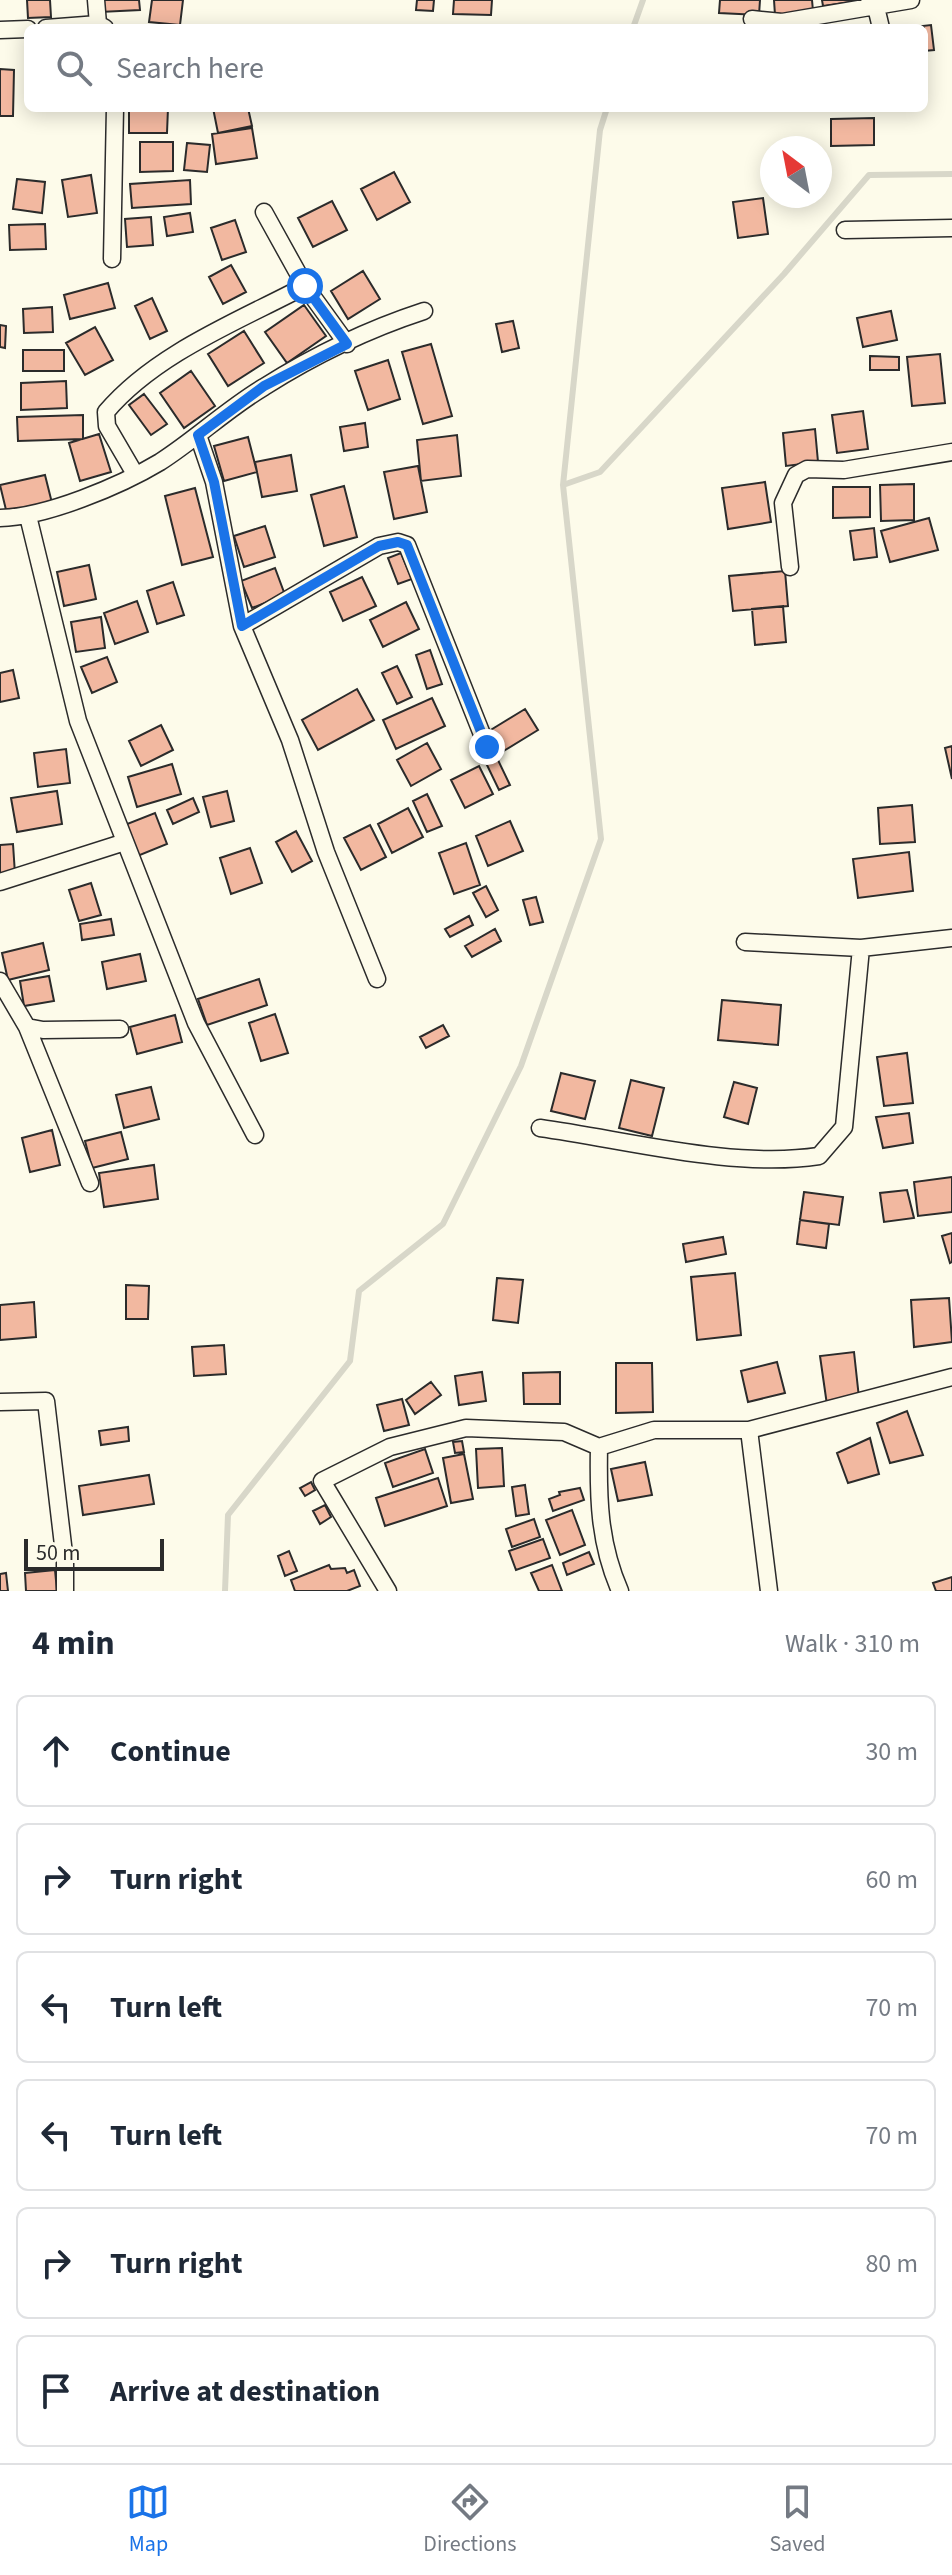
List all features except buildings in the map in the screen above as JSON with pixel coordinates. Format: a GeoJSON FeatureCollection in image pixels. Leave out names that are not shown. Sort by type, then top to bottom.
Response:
{"type":"FeatureCollection","features":[{"type":"Feature","properties":{"kind":"street"},"geometry":{"type":"LineString","coordinates":[[96,0],[102,24]]}},
{"type":"Feature","properties":{"kind":"street"},"geometry":{"type":"LineString","coordinates":[[752,19],[782,22],[868,3],[911,0]]}},
{"type":"Feature","properties":{"kind":"street"},"geometry":{"type":"LineString","coordinates":[[868,3],[879,24]]}},
{"type":"Feature","properties":{"kind":"street"},"geometry":{"type":"LineString","coordinates":[[0,30],[24,29]]}},
{"type":"Feature","properties":{"kind":"street"},"geometry":{"type":"LineString","coordinates":[[112,259],[115,112]]}},
{"type":"Feature","properties":{"kind":"street"},"geometry":{"type":"LineString","coordinates":[[264,212],[305,286],[347,344]]}},
{"type":"Feature","properties":{"kind":"street"},"geometry":{"type":"LineString","coordinates":[[845,230],[952,228]]}},
{"type":"Feature","properties":{"kind":"street"},"geometry":{"type":"LineString","coordinates":[[135,474],[107,426],[106,412],[117,398],[177,354],[305,286]]}},
{"type":"Feature","properties":{"kind":"street"},"geometry":{"type":"LineString","coordinates":[[0,518],[28,516],[135,474],[198,435],[264,386],[381,325],[424,311]]}},
{"type":"Feature","properties":{"kind":"street"},"geometry":{"type":"LineString","coordinates":[[198,435],[214,482],[242,626],[290,740],[326,852],[377,979]]}},
{"type":"Feature","properties":{"kind":"street"},"geometry":{"type":"LineString","coordinates":[[790,567],[783,503],[796,475],[807,469],[844,470],[952,452]]}},
{"type":"Feature","properties":{"kind":"street"},"geometry":{"type":"LineString","coordinates":[[28,516],[78,721],[196,1023],[255,1135]]}},
{"type":"Feature","properties":{"kind":"street"},"geometry":{"type":"LineString","coordinates":[[242,626],[379,546],[398,542],[407,545],[487,747]]}},
{"type":"Feature","properties":{"kind":"street"},"geometry":{"type":"LineString","coordinates":[[0,882],[125,842]]}},
{"type":"Feature","properties":{"kind":"street"},"geometry":{"type":"LineString","coordinates":[[745,942],[861,948],[952,938]]}},
{"type":"Feature","properties":{"kind":"street"},"geometry":{"type":"LineString","coordinates":[[540,1128],[707,1154],[783,1161],[819,1156],[844,1127],[861,948]]}},
{"type":"Feature","properties":{"kind":"street"},"geometry":{"type":"LineString","coordinates":[[0,981],[27,1027],[90,1183]]}},
{"type":"Feature","properties":{"kind":"street"},"geometry":{"type":"LineString","coordinates":[[27,1027],[43,1030],[120,1029]]}},
{"type":"Feature","properties":{"kind":"street"},"geometry":{"type":"LineString","coordinates":[[388,1591],[322,1481],[390,1447],[466,1428],[564,1432],[599,1447],[654,1430],[749,1430],[952,1377]]}},
{"type":"Feature","properties":{"kind":"street"},"geometry":{"type":"LineString","coordinates":[[0,1402],[46,1401],[65,1562],[65,1591]]}},
{"type":"Feature","properties":{"kind":"street"},"geometry":{"type":"LineString","coordinates":[[749,1430],[769,1591]]}},
{"type":"Feature","properties":{"kind":"street"},"geometry":{"type":"LineString","coordinates":[[599,1447],[597,1512],[611,1570],[620,1591]]}},
{"type":"Feature","properties":{"kind":"waterway"},"geometry":{"type":"LineString","coordinates":[[634,24],[643,0]]}},
{"type":"Feature","properties":{"kind":"waterway"},"geometry":{"type":"LineString","coordinates":[[225,1591],[228,1515],[350,1361],[359,1291],[443,1224],[521,1066],[601,839],[563,485],[600,130],[606,112]]}},
{"type":"Feature","properties":{"kind":"waterway"},"geometry":{"type":"LineString","coordinates":[[563,485],[600,472],[784,274],[869,175],[952,174]]}},
{"type":"Feature","properties":{"kind":"route"},"geometry":{"type":"LineString","coordinates":[[305,286],[347,344],[264,386],[198,435],[214,482],[242,626],[379,546],[398,542],[407,545],[487,747]]}}]}
